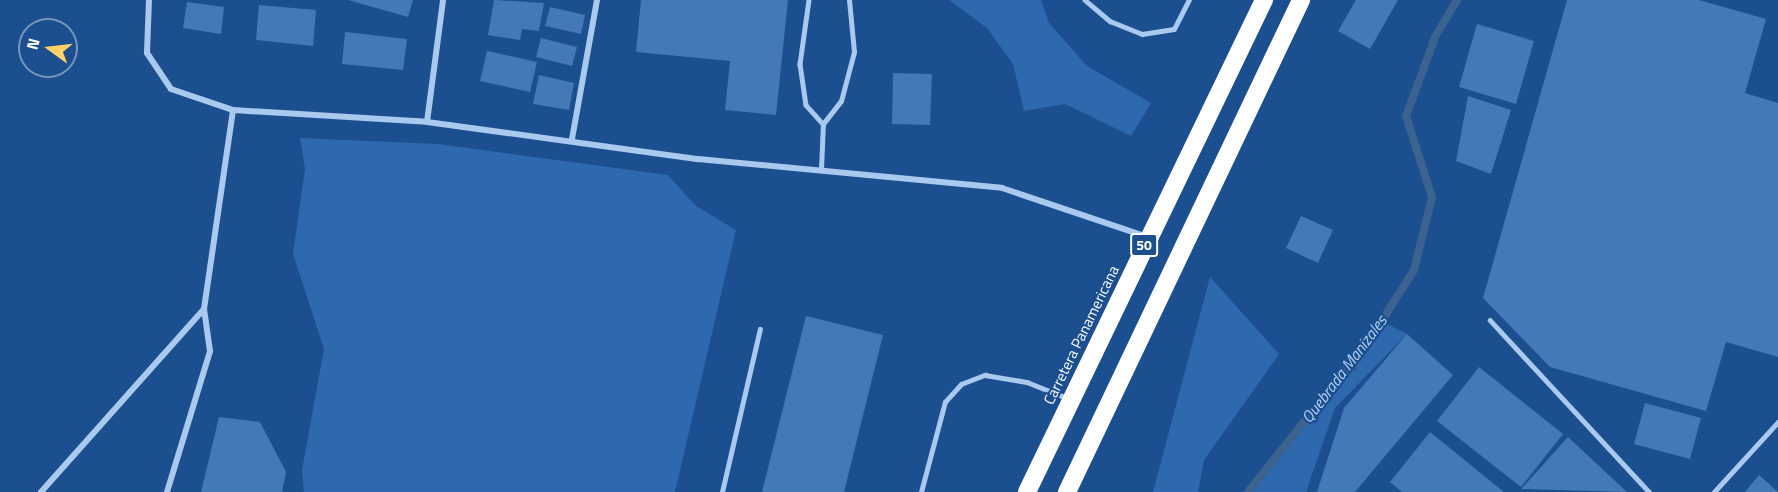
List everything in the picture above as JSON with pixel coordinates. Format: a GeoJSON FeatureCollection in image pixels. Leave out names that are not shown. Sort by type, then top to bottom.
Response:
{"type":"FeatureCollection","features":[{"type":"Feature","properties":{"kind":"highway","name":"Carretera Panamericana"},"geometry":{"type":"LineString","coordinates":[[1027,492],[1069,399],[1264,0]]}},
{"type":"Feature","properties":{"kind":"highway","name":"50"},"geometry":{"type":"LineString","coordinates":[[1067,492],[1301,0]]}},
{"type":"Feature","properties":{"kind":"street"},"geometry":{"type":"LineString","coordinates":[[149,0],[147,52],[171,89],[234,110],[427,122],[572,139],[698,159],[1002,188],[1148,237]]}},
{"type":"Feature","properties":{"kind":"street"},"geometry":{"type":"LineString","coordinates":[[427,122],[443,0]]}},
{"type":"Feature","properties":{"kind":"street"},"geometry":{"type":"LineString","coordinates":[[572,139],[597,0]]}},
{"type":"Feature","properties":{"kind":"street"},"geometry":{"type":"LineString","coordinates":[[167,492],[210,351],[204,309],[234,110]]}},
{"type":"Feature","properties":{"kind":"street"},"geometry":{"type":"LineString","coordinates":[[41,492],[165,346],[204,309]]}},
{"type":"Feature","properties":{"kind":"lane"},"geometry":{"type":"LineString","coordinates":[[809,0],[800,64],[806,105],[823,124]]}},
{"type":"Feature","properties":{"kind":"lane"},"geometry":{"type":"LineString","coordinates":[[821,169],[823,124],[841,101],[854,52],[849,0]]}},
{"type":"Feature","properties":{"kind":"lane"},"geometry":{"type":"LineString","coordinates":[[1085,0],[1110,21],[1142,34],[1174,29],[1189,0]]}},
{"type":"Feature","properties":{"kind":"lane"},"geometry":{"type":"LineString","coordinates":[[1490,320],[1649,492]]}},
{"type":"Feature","properties":{"kind":"lane"},"geometry":{"type":"LineString","coordinates":[[722,492],[760,329]]}},
{"type":"Feature","properties":{"kind":"lane"},"geometry":{"type":"LineString","coordinates":[[921,492],[945,402],[961,384],[985,375],[1027,382],[1069,399]]}},
{"type":"Feature","properties":{"kind":"lane"},"geometry":{"type":"LineString","coordinates":[[1714,492],[1778,422]]}},
{"type":"Feature","properties":{"kind":"shaded area"},"geometry":{"type":"Polygon","coordinates":[[[949,0],[1041,0],[1049,23],[1087,66],[1151,103],[1131,136],[1065,104],[1024,111],[1013,64],[987,28],[949,0]]]}},
{"type":"Feature","properties":{"kind":"shaded area"},"geometry":{"type":"Polygon","coordinates":[[[300,138],[438,144],[668,175],[696,206],[736,230],[675,492],[304,492],[302,470],[324,349],[293,254],[305,169],[300,138]]]}},
{"type":"Feature","properties":{"kind":"shaded area"},"geometry":{"type":"Polygon","coordinates":[[[1210,277],[1279,354],[1204,460],[1198,492],[1153,492],[1210,277]]]}},
{"type":"Feature","properties":{"kind":"shaded area"},"geometry":{"type":"Polygon","coordinates":[[[1379,320],[1407,334],[1335,408],[1306,492],[1249,492],[1379,320]]]}},
{"type":"Feature","properties":{"kind":"building"},"geometry":{"type":"Polygon","coordinates":[[[348,0],[413,0],[408,17],[348,0]]]}},
{"type":"Feature","properties":{"kind":"building"},"geometry":{"type":"Polygon","coordinates":[[[494,0],[544,3],[539,31],[522,29],[520,40],[488,35],[494,0]]]}},
{"type":"Feature","properties":{"kind":"building"},"geometry":{"type":"Polygon","coordinates":[[[641,0],[788,0],[776,115],[725,110],[730,61],[636,52],[641,0]]]}},
{"type":"Feature","properties":{"kind":"building"},"geometry":{"type":"Polygon","coordinates":[[[1356,0],[1398,0],[1370,49],[1338,31],[1356,0]]]}},
{"type":"Feature","properties":{"kind":"building"},"geometry":{"type":"Polygon","coordinates":[[[1567,0],[1699,0],[1766,19],[1745,93],[1778,103],[1778,357],[1726,342],[1706,411],[1550,367],[1483,298],[1567,0]]]}},
{"type":"Feature","properties":{"kind":"building"},"geometry":{"type":"Polygon","coordinates":[[[187,2],[224,7],[221,34],[183,28],[187,2]]]}},
{"type":"Feature","properties":{"kind":"building"},"geometry":{"type":"Polygon","coordinates":[[[259,5],[316,10],[313,46],[256,40],[259,5]]]}},
{"type":"Feature","properties":{"kind":"building"},"geometry":{"type":"Polygon","coordinates":[[[550,7],[585,15],[581,34],[545,26],[550,7]]]}},
{"type":"Feature","properties":{"kind":"building"},"geometry":{"type":"Polygon","coordinates":[[[1477,24],[1534,41],[1516,104],[1459,87],[1477,24]]]}},
{"type":"Feature","properties":{"kind":"building"},"geometry":{"type":"Polygon","coordinates":[[[345,32],[407,39],[403,70],[342,64],[345,32]]]}},
{"type":"Feature","properties":{"kind":"building"},"geometry":{"type":"Polygon","coordinates":[[[541,38],[577,47],[572,66],[536,57],[541,38]]]}},
{"type":"Feature","properties":{"kind":"building"},"geometry":{"type":"Polygon","coordinates":[[[487,51],[537,62],[530,92],[480,81],[487,51]]]}},
{"type":"Feature","properties":{"kind":"building"},"geometry":{"type":"Polygon","coordinates":[[[893,73],[932,74],[930,125],[892,124],[893,73]]]}},
{"type":"Feature","properties":{"kind":"building"},"geometry":{"type":"Polygon","coordinates":[[[539,75],[574,83],[569,110],[533,104],[539,75]]]}},
{"type":"Feature","properties":{"kind":"building"},"geometry":{"type":"Polygon","coordinates":[[[1468,96],[1511,110],[1491,174],[1456,161],[1468,96]]]}},
{"type":"Feature","properties":{"kind":"building"},"geometry":{"type":"Polygon","coordinates":[[[1301,216],[1333,230],[1318,263],[1286,248],[1301,216]]]}},
{"type":"Feature","properties":{"kind":"building"},"geometry":{"type":"Polygon","coordinates":[[[806,316],[883,335],[844,492],[762,492],[806,316]]]}},
{"type":"Feature","properties":{"kind":"building"},"geometry":{"type":"Polygon","coordinates":[[[1407,334],[1453,375],[1355,492],[1317,492],[1344,408],[1407,334]]]}},
{"type":"Feature","properties":{"kind":"building"},"geometry":{"type":"Polygon","coordinates":[[[1479,367],[1563,434],[1521,487],[1437,421],[1479,367]]]}},
{"type":"Feature","properties":{"kind":"building"},"geometry":{"type":"Polygon","coordinates":[[[1645,403],[1701,418],[1690,459],[1634,444],[1645,403]]]}},
{"type":"Feature","properties":{"kind":"building"},"geometry":{"type":"Polygon","coordinates":[[[219,417],[260,422],[286,472],[282,492],[201,492],[219,417]]]}},
{"type":"Feature","properties":{"kind":"building"},"geometry":{"type":"Polygon","coordinates":[[[1430,432],[1504,492],[1402,492],[1390,482],[1430,432]]]}},
{"type":"Feature","properties":{"kind":"building"},"geometry":{"type":"Polygon","coordinates":[[[1568,437],[1627,492],[1521,489],[1568,437]]]}},
{"type":"Feature","properties":{"kind":"building"},"geometry":{"type":"Polygon","coordinates":[[[1759,475],[1778,492],[1745,492],[1759,475]]]}},
{"type":"Feature","properties":{"kind":"waterway","name":"Quebrada Manizales"},"geometry":{"type":"LineString","coordinates":[[1248,492],[1371,338],[1414,270],[1432,197],[1406,116],[1436,35],[1457,0]]}}]}
